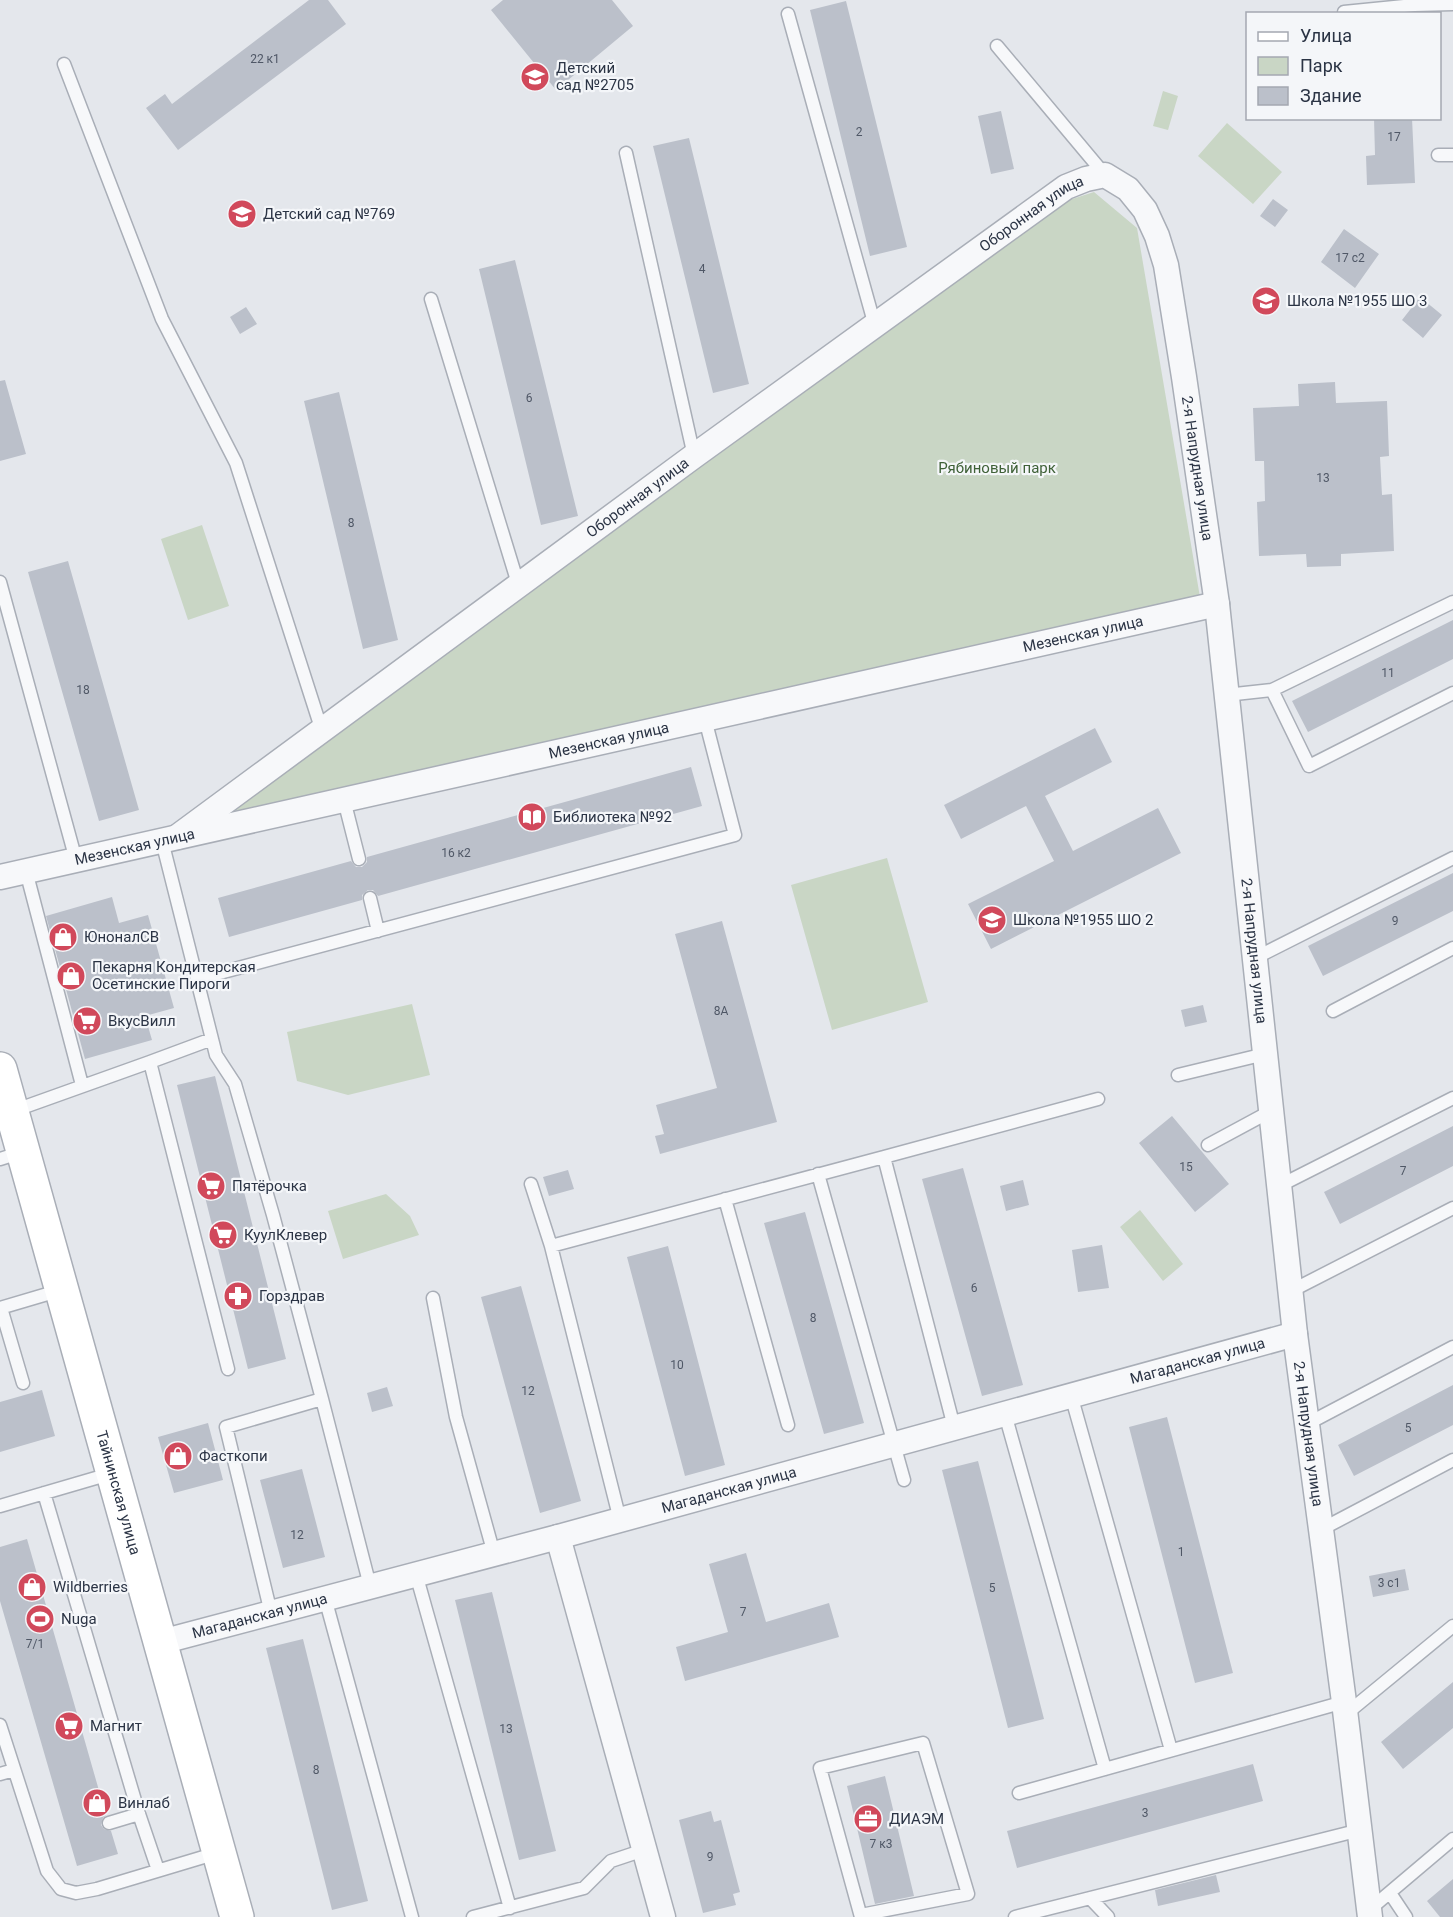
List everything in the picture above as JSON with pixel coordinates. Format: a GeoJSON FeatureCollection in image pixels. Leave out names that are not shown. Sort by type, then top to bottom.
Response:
{"type":"FeatureCollection","features":[{"type":"Feature","properties":{"kind":"main road","name":"Тайнинская улица"},"geometry":{"type":"LineString","coordinates":[[0,1069],[12,1112],[12,1155],[62,1290],[237,1917]]}},
{"type":"Feature","properties":{"kind":"street","name":"Оборонная улица"},"geometry":{"type":"LineString","coordinates":[[170,839],[322,731],[694,456],[1066,187],[1105,175]]}},
{"type":"Feature","properties":{"kind":"street","name":"2-я Напрудная улица"},"geometry":{"type":"LineString","coordinates":[[1105,175],[1128,189],[1145,210],[1157,236],[1166,265],[1184,377],[1217,604],[1295,1334],[1370,1914]]}},
{"type":"Feature","properties":{"kind":"street","name":"Мезенская улица"},"geometry":{"type":"LineString","coordinates":[[0,877],[1217,604]]}},
{"type":"Feature","properties":{"kind":"street","name":"Магаданская улица"},"geometry":{"type":"LineString","coordinates":[[161,1642],[558,1537],[1295,1334]]}},
{"type":"Feature","properties":{"kind":"street"},"geometry":{"type":"LineString","coordinates":[[558,1537],[663,1917]]}},
{"type":"Feature","properties":{"kind":"lane"},"geometry":{"type":"LineString","coordinates":[[1344,8],[1434,2],[1453,4]]}},
{"type":"Feature","properties":{"kind":"lane"},"geometry":{"type":"LineString","coordinates":[[788,14],[875,326]]}},
{"type":"Feature","properties":{"kind":"lane","name":"2-я Напрудная улица"},"geometry":{"type":"LineString","coordinates":[[997,46],[1105,175]]}},
{"type":"Feature","properties":{"kind":"lane"},"geometry":{"type":"LineString","coordinates":[[64,64],[162,319],[236,463],[322,731]]}},
{"type":"Feature","properties":{"kind":"lane"},"geometry":{"type":"LineString","coordinates":[[626,153],[694,456]]}},
{"type":"Feature","properties":{"kind":"lane"},"geometry":{"type":"LineString","coordinates":[[1438,155],[1453,155]]}},
{"type":"Feature","properties":{"kind":"lane"},"geometry":{"type":"LineString","coordinates":[[431,299],[519,587]]}},
{"type":"Feature","properties":{"kind":"lane"},"geometry":{"type":"LineString","coordinates":[[0,582],[76,860]]}},
{"type":"Feature","properties":{"kind":"lane"},"geometry":{"type":"LineString","coordinates":[[1226,695],[1272,690],[1453,602]]}},
{"type":"Feature","properties":{"kind":"lane"},"geometry":{"type":"LineString","coordinates":[[1272,690],[1309,766],[1453,693]]}},
{"type":"Feature","properties":{"kind":"lane"},"geometry":{"type":"LineString","coordinates":[[197,979],[735,835],[705,719]]}},
{"type":"Feature","properties":{"kind":"lane"},"geometry":{"type":"LineString","coordinates":[[344,800],[359,859]]}},
{"type":"Feature","properties":{"kind":"lane"},"geometry":{"type":"LineString","coordinates":[[170,839],[197,979],[216,1055],[235,1084],[273,1215],[370,1586]]}},
{"type":"Feature","properties":{"kind":"lane"},"geometry":{"type":"LineString","coordinates":[[1255,958],[1453,858]]}},
{"type":"Feature","properties":{"kind":"lane"},"geometry":{"type":"LineString","coordinates":[[27,871],[82,1085]]}},
{"type":"Feature","properties":{"kind":"lane"},"geometry":{"type":"LineString","coordinates":[[370,898],[378,931]]}},
{"type":"Feature","properties":{"kind":"lane"},"geometry":{"type":"LineString","coordinates":[[1333,1011],[1453,948]]}},
{"type":"Feature","properties":{"kind":"lane"},"geometry":{"type":"LineString","coordinates":[[12,1112],[213,1039]]}},
{"type":"Feature","properties":{"kind":"lane"},"geometry":{"type":"LineString","coordinates":[[1178,1075],[1265,1054]]}},
{"type":"Feature","properties":{"kind":"lane"},"geometry":{"type":"LineString","coordinates":[[150,1062],[228,1369]]}},
{"type":"Feature","properties":{"kind":"lane"},"geometry":{"type":"LineString","coordinates":[[1279,1186],[1453,1098]]}},
{"type":"Feature","properties":{"kind":"lane"},"geometry":{"type":"LineString","coordinates":[[551,1246],[1098,1099]]}},
{"type":"Feature","properties":{"kind":"lane"},"geometry":{"type":"LineString","coordinates":[[1208,1145],[1271,1110]]}},
{"type":"Feature","properties":{"kind":"lane"},"geometry":{"type":"LineString","coordinates":[[884,1157],[954,1427]]}},
{"type":"Feature","properties":{"kind":"lane"},"geometry":{"type":"LineString","coordinates":[[818,1174],[904,1480]]}},
{"type":"Feature","properties":{"kind":"lane"},"geometry":{"type":"LineString","coordinates":[[531,1184],[551,1246],[620,1520]]}},
{"type":"Feature","properties":{"kind":"lane"},"geometry":{"type":"LineString","coordinates":[[725,1199],[788,1425]]}},
{"type":"Feature","properties":{"kind":"lane"},"geometry":{"type":"LineString","coordinates":[[1291,1291],[1453,1208]]}},
{"type":"Feature","properties":{"kind":"lane"},"geometry":{"type":"LineString","coordinates":[[23,1383],[1,1308],[62,1290]]}},
{"type":"Feature","properties":{"kind":"lane"},"geometry":{"type":"LineString","coordinates":[[433,1298],[456,1418],[494,1554]]}},
{"type":"Feature","properties":{"kind":"lane"},"geometry":{"type":"LineString","coordinates":[[1307,1424],[1453,1347]]}},
{"type":"Feature","properties":{"kind":"lane"},"geometry":{"type":"LineString","coordinates":[[1071,1395],[1171,1750]]}},
{"type":"Feature","properties":{"kind":"lane"},"geometry":{"type":"LineString","coordinates":[[271,1613],[226,1426],[322,1399]]}},
{"type":"Feature","properties":{"kind":"lane"},"geometry":{"type":"LineString","coordinates":[[1005,1413],[1105,1769]]}},
{"type":"Feature","properties":{"kind":"lane"},"geometry":{"type":"LineString","coordinates":[[1322,1529],[1453,1460]]}},
{"type":"Feature","properties":{"kind":"lane"},"geometry":{"type":"LineString","coordinates":[[0,1506],[114,1473]]}},
{"type":"Feature","properties":{"kind":"lane"},"geometry":{"type":"LineString","coordinates":[[44,1493],[139,1814],[158,1870]]}},
{"type":"Feature","properties":{"kind":"lane"},"geometry":{"type":"LineString","coordinates":[[416,1574],[510,1908]]}},
{"type":"Feature","properties":{"kind":"lane"},"geometry":{"type":"LineString","coordinates":[[325,1598],[412,1917]]}},
{"type":"Feature","properties":{"kind":"lane"},"geometry":{"type":"LineString","coordinates":[[1019,1793],[1171,1750],[1345,1708],[1453,1626]]}},
{"type":"Feature","properties":{"kind":"lane"},"geometry":{"type":"LineString","coordinates":[[0,1725],[47,1871],[61,1888],[76,1893],[86,1891],[219,1852]]}},
{"type":"Feature","properties":{"kind":"lane"},"geometry":{"type":"LineString","coordinates":[[923,1743],[968,1894],[861,1916],[820,1768],[923,1743]]}},
{"type":"Feature","properties":{"kind":"lane"},"geometry":{"type":"LineString","coordinates":[[0,1774],[14,1770]]}},
{"type":"Feature","properties":{"kind":"lane"},"geometry":{"type":"LineString","coordinates":[[109,1823],[139,1814]]}},
{"type":"Feature","properties":{"kind":"lane"},"geometry":{"type":"LineString","coordinates":[[1015,1917],[1360,1830]]}},
{"type":"Feature","properties":{"kind":"lane"},"geometry":{"type":"LineString","coordinates":[[1370,1914],[1390,1893],[1453,1839]]}},
{"type":"Feature","properties":{"kind":"lane"},"geometry":{"type":"LineString","coordinates":[[474,1917],[584,1888],[611,1861],[644,1850]]}},
{"type":"Feature","properties":{"kind":"lane"},"geometry":{"type":"LineString","coordinates":[[1390,1893],[1406,1917]]}},
{"type":"Feature","properties":{"kind":"lane"},"geometry":{"type":"LineString","coordinates":[[1090,1898],[1108,1917]]}},
{"type":"Feature","properties":{"kind":"green space"},"geometry":{"type":"Polygon","coordinates":[[[1163,91],[1178,96],[1168,130],[1153,126],[1163,91]]]}},
{"type":"Feature","properties":{"kind":"green space"},"geometry":{"type":"Polygon","coordinates":[[[1227,123],[1282,172],[1253,204],[1198,156],[1227,123]]]}},
{"type":"Feature","properties":{"kind":"green space","name":"Рябиновый парк"},"geometry":{"type":"Polygon","coordinates":[[[1094,192],[1137,228],[1201,603],[208,825],[1066,201],[1094,192]]]}},
{"type":"Feature","properties":{"kind":"green space"},"geometry":{"type":"Polygon","coordinates":[[[202,525],[229,606],[188,620],[161,539],[202,525]]]}},
{"type":"Feature","properties":{"kind":"green space"},"geometry":{"type":"Polygon","coordinates":[[[887,858],[928,1002],[832,1030],[791,885],[887,858]]]}},
{"type":"Feature","properties":{"kind":"green space"},"geometry":{"type":"Polygon","coordinates":[[[412,1004],[430,1075],[348,1095],[297,1081],[287,1032],[412,1004]]]}},
{"type":"Feature","properties":{"kind":"green space"},"geometry":{"type":"Polygon","coordinates":[[[386,1194],[410,1216],[419,1235],[343,1259],[328,1211],[386,1194]]]}},
{"type":"Feature","properties":{"kind":"green space"},"geometry":{"type":"Polygon","coordinates":[[[1140,1210],[1183,1264],[1163,1281],[1120,1227],[1140,1210]]]}},
{"type":"Feature","properties":{"kind":"building"},"geometry":{"type":"Polygon","coordinates":[[[309,0],[328,0],[346,24],[178,150],[146,108],[165,94],[172,104],[309,0]]]}},
{"type":"Feature","properties":{"kind":"building"},"geometry":{"type":"Polygon","coordinates":[[[503,0],[612,0],[633,26],[556,90],[491,10],[503,0]]]}},
{"type":"Feature","properties":{"kind":"building"},"geometry":{"type":"Polygon","coordinates":[[[846,1],[907,247],[870,256],[810,10],[846,1]]]}},
{"type":"Feature","properties":{"kind":"building"},"geometry":{"type":"Polygon","coordinates":[[[1001,111],[1014,169],[991,174],[978,116],[1001,111]]]}},
{"type":"Feature","properties":{"kind":"building"},"geometry":{"type":"Polygon","coordinates":[[[1374,120],[1412,120],[1415,183],[1367,185],[1366,156],[1375,155],[1374,120]]]}},
{"type":"Feature","properties":{"kind":"building"},"geometry":{"type":"Polygon","coordinates":[[[689,138],[749,384],[713,393],[653,146],[689,138]]]}},
{"type":"Feature","properties":{"kind":"building"},"geometry":{"type":"Polygon","coordinates":[[[1273,199],[1288,210],[1275,227],[1260,216],[1273,199]]]}},
{"type":"Feature","properties":{"kind":"building"},"geometry":{"type":"Polygon","coordinates":[[[1344,229],[1379,254],[1355,288],[1321,262],[1344,229]]]}},
{"type":"Feature","properties":{"kind":"building"},"geometry":{"type":"Polygon","coordinates":[[[515,260],[578,516],[541,525],[479,269],[515,260]]]}},
{"type":"Feature","properties":{"kind":"building"},"geometry":{"type":"Polygon","coordinates":[[[1420,297],[1442,315],[1423,338],[1402,320],[1420,297]]]}},
{"type":"Feature","properties":{"kind":"building"},"geometry":{"type":"Polygon","coordinates":[[[246,307],[257,324],[240,334],[230,317],[246,307]]]}},
{"type":"Feature","properties":{"kind":"building"},"geometry":{"type":"Polygon","coordinates":[[[5,380],[26,454],[0,461],[0,381],[5,380]]]}},
{"type":"Feature","properties":{"kind":"building"},"geometry":{"type":"Polygon","coordinates":[[[1335,382],[1336,403],[1387,401],[1389,456],[1380,457],[1382,495],[1392,494],[1394,551],[1341,554],[1341,566],[1307,567],[1306,554],[1259,556],[1257,502],[1265,501],[1264,461],[1255,461],[1253,408],[1299,406],[1298,384],[1335,382]]]}},
{"type":"Feature","properties":{"kind":"building"},"geometry":{"type":"Polygon","coordinates":[[[339,392],[398,640],[363,649],[304,401],[339,392]]]}},
{"type":"Feature","properties":{"kind":"building"},"geometry":{"type":"Polygon","coordinates":[[[68,561],[139,810],[99,821],[28,572],[68,561]]]}},
{"type":"Feature","properties":{"kind":"building"},"geometry":{"type":"Polygon","coordinates":[[[1453,620],[1453,659],[1308,732],[1292,701],[1453,620]]]}},
{"type":"Feature","properties":{"kind":"building"},"geometry":{"type":"Polygon","coordinates":[[[1095,728],[1112,762],[1045,796],[1073,851],[1158,808],[1181,853],[991,949],[968,904],[1054,861],[1026,806],[961,839],[944,805],[1095,728]]]}},
{"type":"Feature","properties":{"kind":"building"},"geometry":{"type":"Polygon","coordinates":[[[691,767],[702,806],[378,896],[373,890],[368,890],[362,895],[362,900],[229,937],[218,898],[351,861],[356,867],[362,867],[367,862],[367,857],[691,767]]]}},
{"type":"Feature","properties":{"kind":"building"},"geometry":{"type":"Polygon","coordinates":[[[1453,873],[1453,911],[1323,976],[1308,946],[1453,873]]]}},
{"type":"Feature","properties":{"kind":"building"},"geometry":{"type":"Polygon","coordinates":[[[112,897],[119,923],[148,915],[174,1008],[145,1016],[152,1040],[85,1059],[46,916],[112,897]]]}},
{"type":"Feature","properties":{"kind":"building"},"geometry":{"type":"Polygon","coordinates":[[[722,921],[777,1122],[660,1154],[655,1136],[664,1134],[656,1105],[717,1088],[675,934],[722,921]]]}},
{"type":"Feature","properties":{"kind":"building"},"geometry":{"type":"Polygon","coordinates":[[[1203,1005],[1207,1022],[1185,1027],[1181,1010],[1203,1005]]]}},
{"type":"Feature","properties":{"kind":"building"},"geometry":{"type":"Polygon","coordinates":[[[215,1076],[286,1359],[248,1369],[177,1085],[215,1076]]]}},
{"type":"Feature","properties":{"kind":"building"},"geometry":{"type":"Polygon","coordinates":[[[1172,1116],[1229,1184],[1195,1212],[1139,1143],[1172,1116]]]}},
{"type":"Feature","properties":{"kind":"building"},"geometry":{"type":"Polygon","coordinates":[[[1453,1126],[1453,1166],[1340,1224],[1324,1192],[1453,1126]]]}},
{"type":"Feature","properties":{"kind":"building"},"geometry":{"type":"Polygon","coordinates":[[[963,1168],[1023,1385],[982,1396],[922,1179],[963,1168]]]}},
{"type":"Feature","properties":{"kind":"building"},"geometry":{"type":"Polygon","coordinates":[[[568,1170],[574,1189],[549,1196],[543,1177],[568,1170]]]}},
{"type":"Feature","properties":{"kind":"building"},"geometry":{"type":"Polygon","coordinates":[[[1023,1180],[1029,1205],[1006,1211],[1000,1186],[1023,1180]]]}},
{"type":"Feature","properties":{"kind":"building"},"geometry":{"type":"Polygon","coordinates":[[[805,1212],[864,1423],[824,1434],[764,1223],[805,1212]]]}},
{"type":"Feature","properties":{"kind":"building"},"geometry":{"type":"Polygon","coordinates":[[[1102,1245],[1109,1288],[1078,1292],[1072,1250],[1102,1245]]]}},
{"type":"Feature","properties":{"kind":"building"},"geometry":{"type":"Polygon","coordinates":[[[668,1246],[725,1465],[685,1476],[627,1257],[668,1246]]]}},
{"type":"Feature","properties":{"kind":"building"},"geometry":{"type":"Polygon","coordinates":[[[521,1286],[581,1501],[540,1513],[481,1297],[521,1286]]]}},
{"type":"Feature","properties":{"kind":"building"},"geometry":{"type":"Polygon","coordinates":[[[1453,1385],[1453,1425],[1354,1476],[1338,1445],[1453,1385]]]}},
{"type":"Feature","properties":{"kind":"building"},"geometry":{"type":"Polygon","coordinates":[[[387,1387],[393,1406],[372,1412],[367,1393],[387,1387]]]}},
{"type":"Feature","properties":{"kind":"building"},"geometry":{"type":"Polygon","coordinates":[[[42,1390],[55,1436],[0,1452],[0,1402],[42,1390]]]}},
{"type":"Feature","properties":{"kind":"building"},"geometry":{"type":"Polygon","coordinates":[[[1167,1417],[1233,1673],[1195,1683],[1129,1427],[1167,1417]]]}},
{"type":"Feature","properties":{"kind":"building"},"geometry":{"type":"Polygon","coordinates":[[[208,1423],[223,1480],[174,1493],[158,1437],[208,1423]]]}},
{"type":"Feature","properties":{"kind":"building"},"geometry":{"type":"Polygon","coordinates":[[[978,1461],[1044,1719],[1008,1728],[942,1470],[978,1461]]]}},
{"type":"Feature","properties":{"kind":"building"},"geometry":{"type":"Polygon","coordinates":[[[302,1469],[325,1557],[283,1568],[260,1480],[302,1469]]]}},
{"type":"Feature","properties":{"kind":"building"},"geometry":{"type":"Polygon","coordinates":[[[27,1539],[106,1815],[101,1825],[104,1829],[111,1831],[118,1854],[77,1866],[0,1601],[0,1547],[27,1539]]]}},
{"type":"Feature","properties":{"kind":"building"},"geometry":{"type":"Polygon","coordinates":[[[746,1553],[766,1622],[829,1603],[839,1637],[685,1681],[676,1647],[728,1632],[709,1564],[746,1553]]]}},
{"type":"Feature","properties":{"kind":"building"},"geometry":{"type":"Polygon","coordinates":[[[1405,1569],[1409,1590],[1373,1597],[1369,1576],[1405,1569]]]}},
{"type":"Feature","properties":{"kind":"building"},"geometry":{"type":"Polygon","coordinates":[[[492,1592],[556,1851],[519,1860],[455,1600],[492,1592]]]}},
{"type":"Feature","properties":{"kind":"building"},"geometry":{"type":"Polygon","coordinates":[[[303,1639],[368,1901],[332,1910],[266,1648],[303,1639]]]}},
{"type":"Feature","properties":{"kind":"building"},"geometry":{"type":"Polygon","coordinates":[[[1453,1682],[1453,1728],[1403,1769],[1381,1742],[1453,1682]]]}},
{"type":"Feature","properties":{"kind":"building"},"geometry":{"type":"Polygon","coordinates":[[[1253,1764],[1263,1801],[1017,1868],[1007,1831],[1253,1764]]]}},
{"type":"Feature","properties":{"kind":"building"},"geometry":{"type":"Polygon","coordinates":[[[885,1776],[914,1896],[875,1904],[847,1786],[885,1776]]]}},
{"type":"Feature","properties":{"kind":"building"},"geometry":{"type":"Polygon","coordinates":[[[711,1811],[714,1822],[721,1820],[740,1892],[733,1894],[736,1905],[703,1913],[679,1820],[711,1811]]]}},
{"type":"Feature","properties":{"kind":"building"},"geometry":{"type":"Polygon","coordinates":[[[1216,1875],[1220,1892],[1158,1906],[1155,1890],[1216,1875]]]}},
{"type":"Feature","properties":{"kind":"building"},"geometry":{"type":"Polygon","coordinates":[[[1453,1879],[1453,1917],[1440,1917],[1427,1901],[1453,1879]]]}},
{"type":"Feature","properties":{"kind":"place","name":"Детский сад №2705"},"geometry":{"type":"Point","coordinates":[535,77]}},
{"type":"Feature","properties":{"kind":"place","name":"Детский сад №769"},"geometry":{"type":"Point","coordinates":[242,214]}},
{"type":"Feature","properties":{"kind":"place","name":"Школа №1955 ШО 3"},"geometry":{"type":"Point","coordinates":[1266,301]}},
{"type":"Feature","properties":{"kind":"place","name":"Библиотека №92"},"geometry":{"type":"Point","coordinates":[532,817]}},
{"type":"Feature","properties":{"kind":"place","name":"Школа №1955 ШО 2"},"geometry":{"type":"Point","coordinates":[992,920]}},
{"type":"Feature","properties":{"kind":"place","name":"ЮноналСВ"},"geometry":{"type":"Point","coordinates":[63,937]}},
{"type":"Feature","properties":{"kind":"place","name":"Пекарня Кондитерская Осетинские Пироги"},"geometry":{"type":"Point","coordinates":[71,976]}},
{"type":"Feature","properties":{"kind":"place","name":"ВкусВилл"},"geometry":{"type":"Point","coordinates":[87,1021]}},
{"type":"Feature","properties":{"kind":"place","name":"Пятёрочка"},"geometry":{"type":"Point","coordinates":[211,1186]}},
{"type":"Feature","properties":{"kind":"place","name":"КуулКлевер"},"geometry":{"type":"Point","coordinates":[223,1235]}},
{"type":"Feature","properties":{"kind":"place","name":"Горздрав"},"geometry":{"type":"Point","coordinates":[238,1296]}},
{"type":"Feature","properties":{"kind":"place","name":"Фасткопи"},"geometry":{"type":"Point","coordinates":[178,1456]}},
{"type":"Feature","properties":{"kind":"place","name":"Wildberries"},"geometry":{"type":"Point","coordinates":[32,1587]}},
{"type":"Feature","properties":{"kind":"place","name":"Nuga"},"geometry":{"type":"Point","coordinates":[40,1619]}},
{"type":"Feature","properties":{"kind":"place","name":"Магнит"},"geometry":{"type":"Point","coordinates":[69,1726]}},
{"type":"Feature","properties":{"kind":"place","name":"Винлаб"},"geometry":{"type":"Point","coordinates":[97,1803]}},
{"type":"Feature","properties":{"kind":"place","name":"ДИАЭМ"},"geometry":{"type":"Point","coordinates":[868,1819]}}]}
